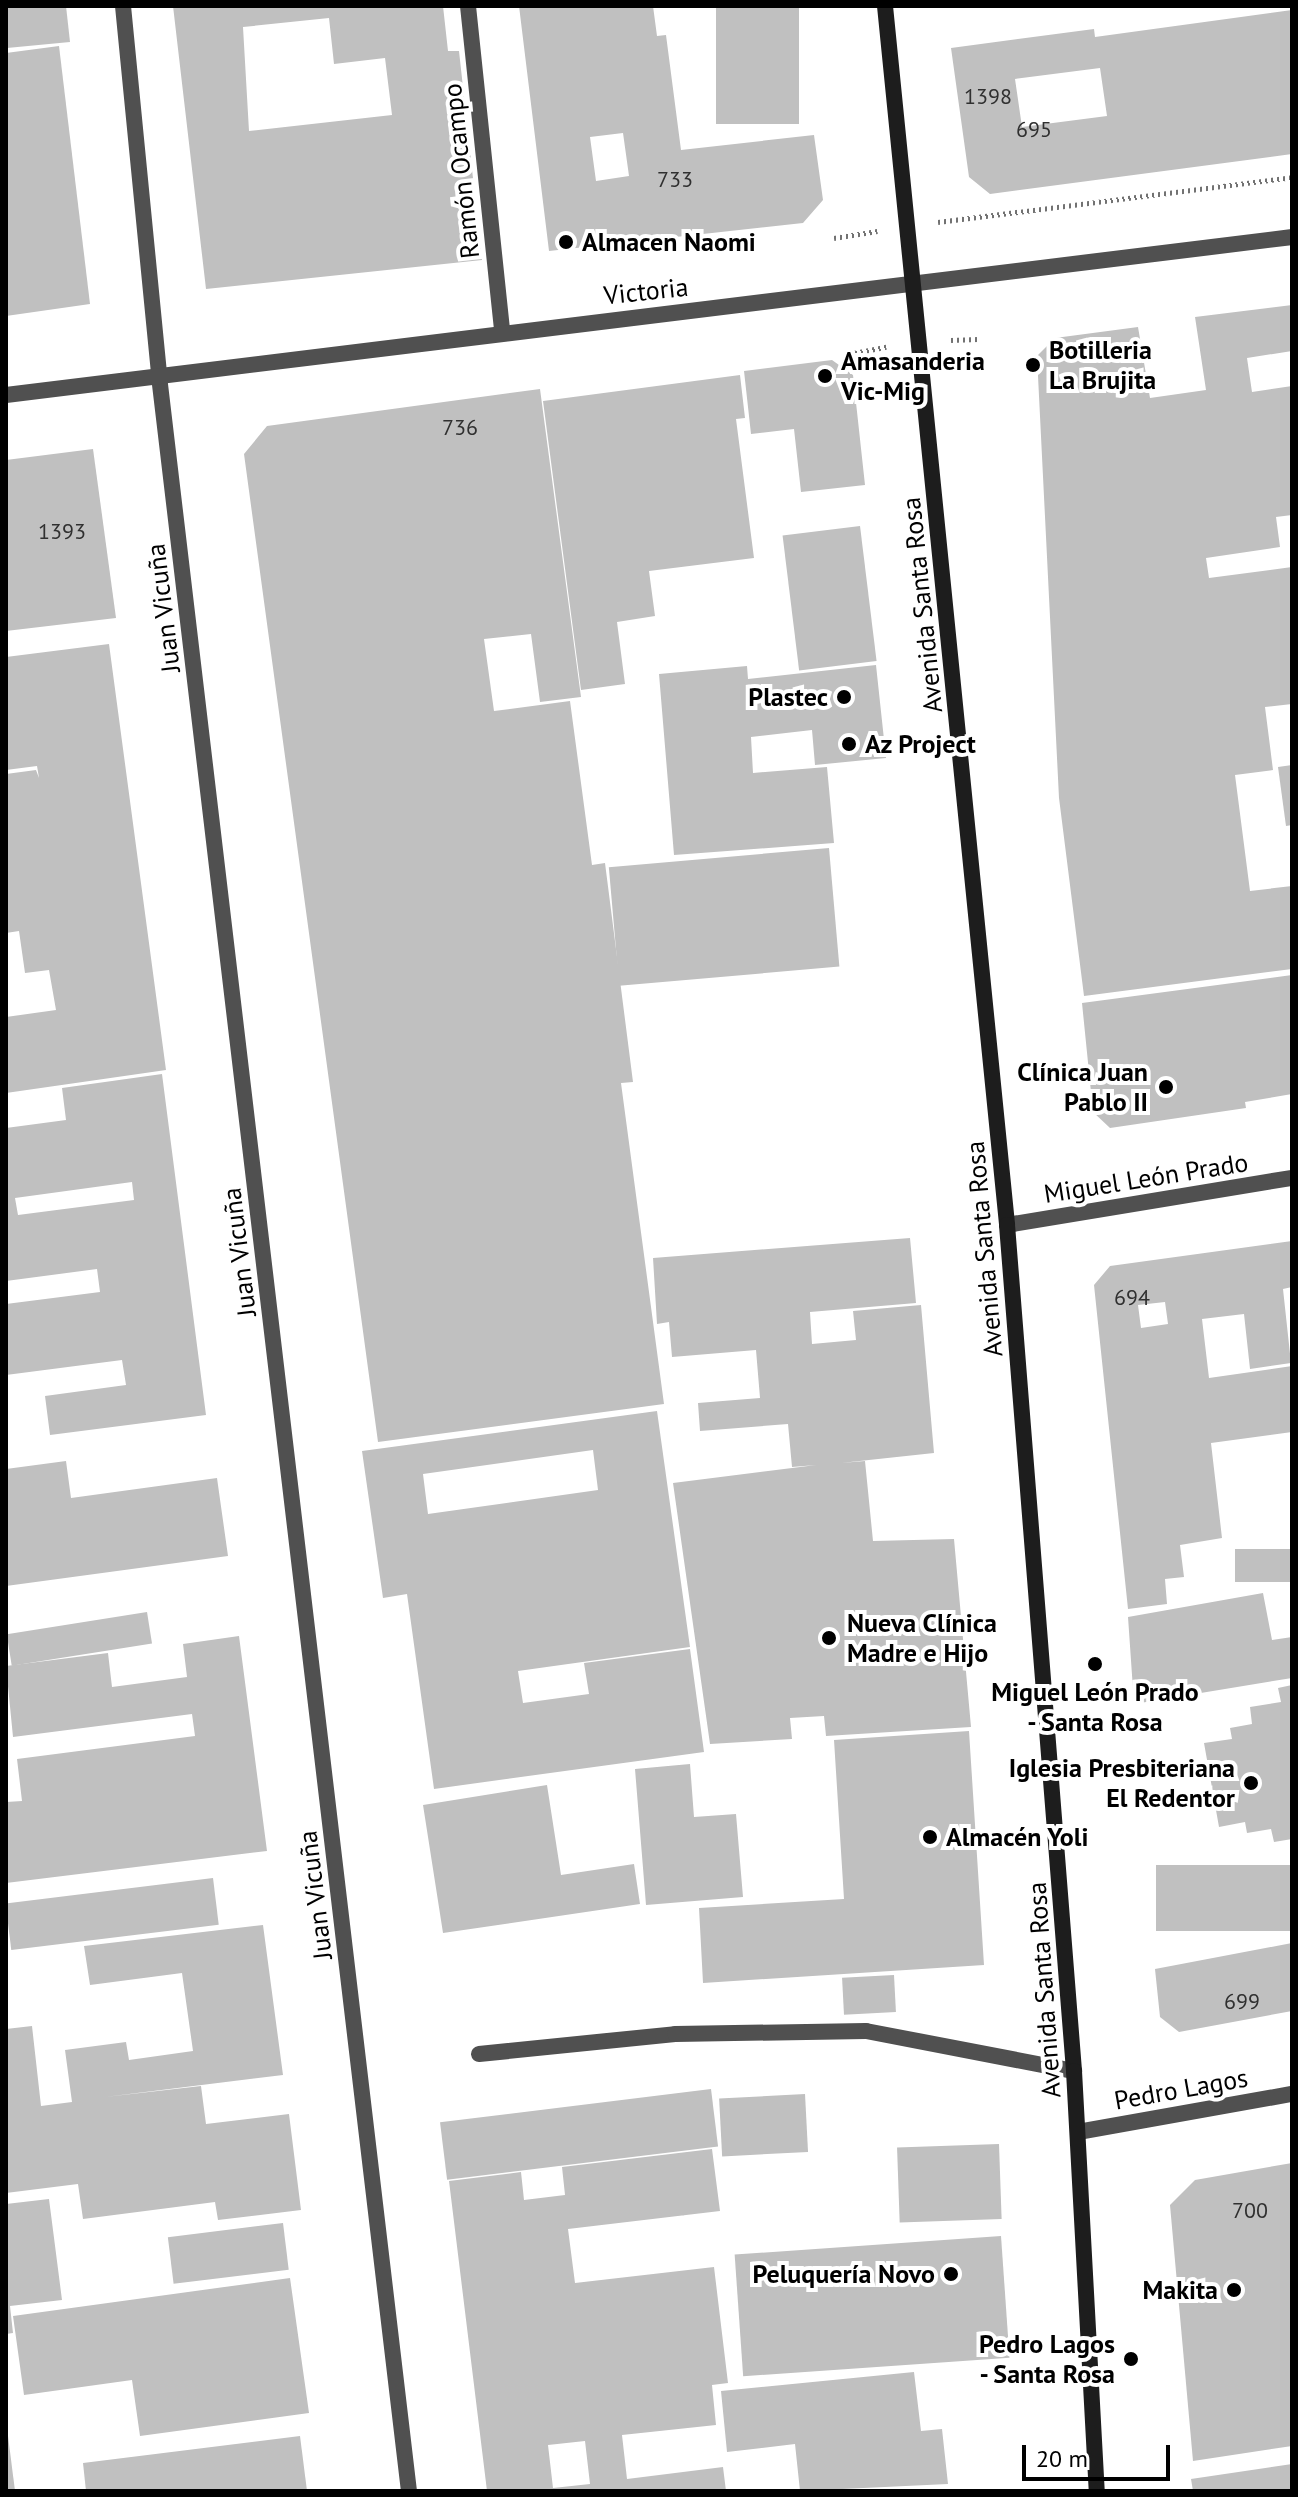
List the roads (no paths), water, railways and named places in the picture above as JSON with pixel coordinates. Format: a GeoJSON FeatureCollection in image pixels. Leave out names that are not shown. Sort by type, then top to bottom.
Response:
{"type":"FeatureCollection","features":[{"type":"Feature","properties":{"kind":"main road","name":"Avenida Santa Rosa"},"geometry":{"type":"LineString","coordinates":[[885,6],[1007,1225],[1074,2071],[1097,2491]]}},
{"type":"Feature","properties":{"kind":"street","name":"Juan Vicuña"},"geometry":{"type":"LineString","coordinates":[[123,6],[159,376],[409,2491]]}},
{"type":"Feature","properties":{"kind":"street","name":"Ramón Ocampo"},"geometry":{"type":"LineString","coordinates":[[468,6],[502,331]]}},
{"type":"Feature","properties":{"kind":"street","name":"Victoria"},"geometry":{"type":"LineString","coordinates":[[6,395],[502,331],[1292,237]]}},
{"type":"Feature","properties":{"kind":"street","name":"Miguel León Prado"},"geometry":{"type":"LineString","coordinates":[[1007,1225],[1292,1178]]}},
{"type":"Feature","properties":{"kind":"street"},"geometry":{"type":"LineString","coordinates":[[479,2054],[675,2034],[866,2031],[1074,2071]]}},
{"type":"Feature","properties":{"kind":"street","name":"Pedro Lagos"},"geometry":{"type":"LineString","coordinates":[[1078,2132],[1292,2094]]}},
{"type":"Feature","properties":{"kind":"place","name":"Almacen Naomi"},"geometry":{"type":"Point","coordinates":[566,242]}},
{"type":"Feature","properties":{"kind":"place","name":"Botilleria La Brujita"},"geometry":{"type":"Point","coordinates":[1033,365]}},
{"type":"Feature","properties":{"kind":"place","name":"Amasanderia Vic-Mig"},"geometry":{"type":"Point","coordinates":[825,376]}},
{"type":"Feature","properties":{"kind":"place","name":"Plastec"},"geometry":{"type":"Point","coordinates":[844,697]}},
{"type":"Feature","properties":{"kind":"place","name":"Az Project"},"geometry":{"type":"Point","coordinates":[849,744]}},
{"type":"Feature","properties":{"kind":"place","name":"Clínica Juan Pablo II"},"geometry":{"type":"Point","coordinates":[1166,1087]}},
{"type":"Feature","properties":{"kind":"place","name":"Nueva Clínica Madre e Hijo"},"geometry":{"type":"Point","coordinates":[829,1638]}},
{"type":"Feature","properties":{"kind":"place","name":"Miguel León Prado - Santa Rosa"},"geometry":{"type":"Point","coordinates":[1095,1664]}},
{"type":"Feature","properties":{"kind":"place","name":"Iglesia Presbiteriana El Redentor"},"geometry":{"type":"Point","coordinates":[1251,1783]}},
{"type":"Feature","properties":{"kind":"place","name":"Almacén Yoli"},"geometry":{"type":"Point","coordinates":[930,1837]}},
{"type":"Feature","properties":{"kind":"place","name":"Peluquería Novo"},"geometry":{"type":"Point","coordinates":[951,2274]}},
{"type":"Feature","properties":{"kind":"place","name":"Makita"},"geometry":{"type":"Point","coordinates":[1234,2290]}},
{"type":"Feature","properties":{"kind":"place","name":"Pedro Lagos - Santa Rosa"},"geometry":{"type":"Point","coordinates":[1131,2359]}}]}
